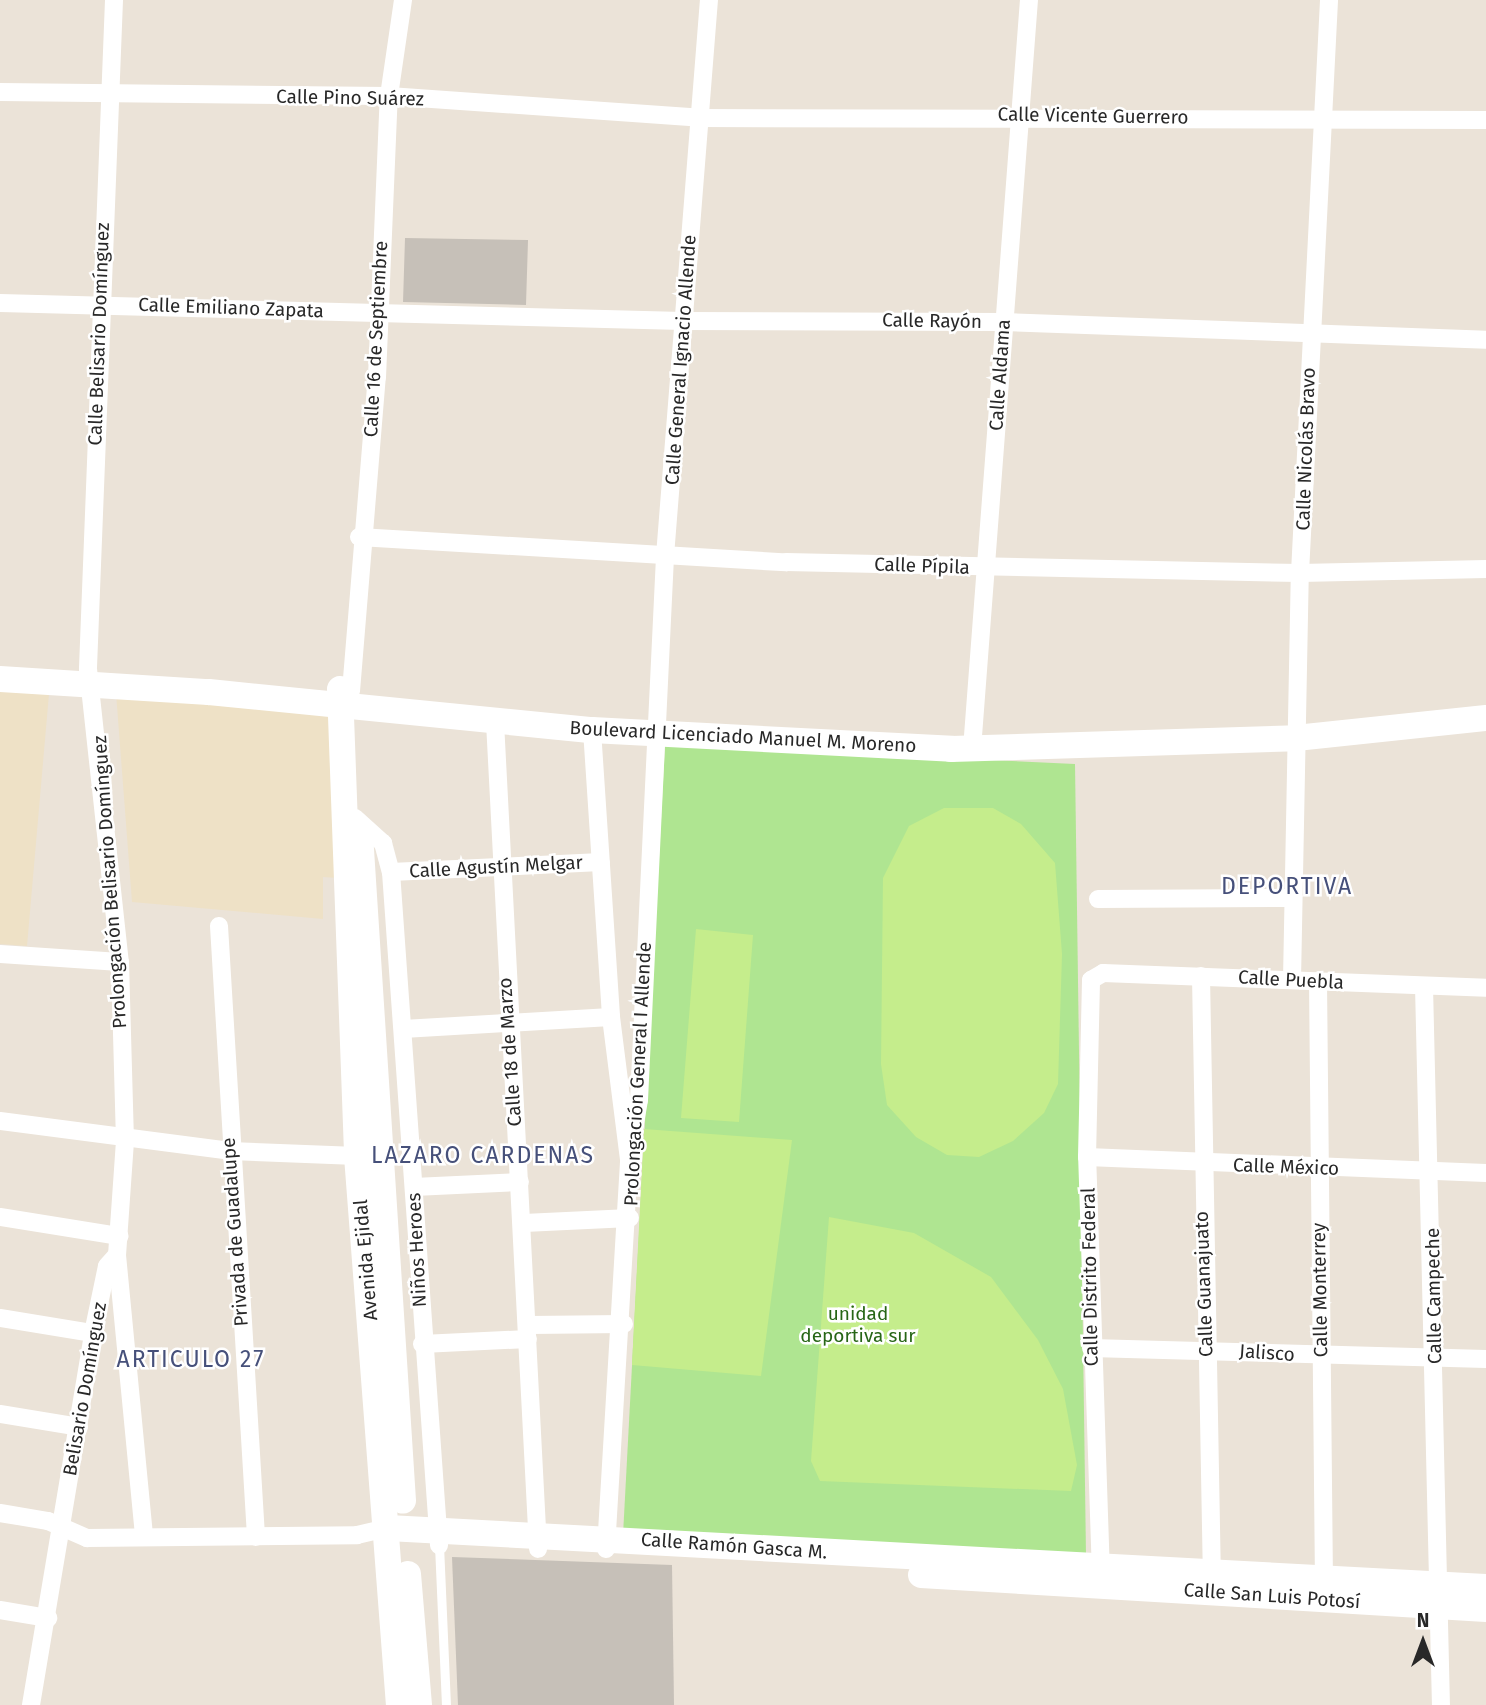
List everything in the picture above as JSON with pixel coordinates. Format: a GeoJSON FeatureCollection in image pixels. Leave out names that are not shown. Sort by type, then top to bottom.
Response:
{"type":"FeatureCollection","features":[{"type":"Feature","properties":{"kind":"main road","name":"Boulevard Licenciado Manuel M. Moreno"},"geometry":{"type":"LineString","coordinates":[[2,672],[346,693],[655,727],[972,741],[1296,730],[1486,718]]}},
{"type":"Feature","properties":{"kind":"main road","name":"Boulevard Licenciado Manuel M. Moreno"},"geometry":{"type":"LineString","coordinates":[[346,693],[495,722],[592,730],[655,727]]}},
{"type":"Feature","properties":{"kind":"main road","name":"Avenida Ejidal"},"geometry":{"type":"LineString","coordinates":[[346,693],[357,1156],[397,1536],[419,1705]]}},
{"type":"Feature","properties":{"kind":"main road","name":"Boulevard Licenciado Manuel M. Moreno"},"geometry":{"type":"LineString","coordinates":[[1296,730],[1486,704]]}},
{"type":"Feature","properties":{"kind":"main road","name":"Avenida Ejidal"},"geometry":{"type":"LineString","coordinates":[[350,814],[397,1536],[399,1705]]}},
{"type":"Feature","properties":{"kind":"main road","name":"Calle Ramón Gasca M."},"geometry":{"type":"LineString","coordinates":[[397,1536],[538,1541],[995,1570],[1105,1572]]}},
{"type":"Feature","properties":{"kind":"main road","name":"Calle San Luis Potosí"},"geometry":{"type":"LineString","coordinates":[[1105,1572],[1212,1582],[1438,1596],[1486,1609]]}},
{"type":"Feature","properties":{"kind":"main road","name":"Calle San Luis Potosí"},"geometry":{"type":"LineString","coordinates":[[1438,1596],[1486,1587]]}},
{"type":"Feature","properties":{"kind":"street","name":"Calle Belisario Domínguez"},"geometry":{"type":"LineString","coordinates":[[91,678],[99,303],[114,0]]}},
{"type":"Feature","properties":{"kind":"street","name":"Calle 16 de Septiembre"},"geometry":{"type":"LineString","coordinates":[[346,693],[378,313],[389,96],[403,0]]}},
{"type":"Feature","properties":{"kind":"street","name":"Calle General Ignacio Allende"},"geometry":{"type":"LineString","coordinates":[[655,727],[665,556],[709,0]]}},
{"type":"Feature","properties":{"kind":"street","name":"Calle Aldama"},"geometry":{"type":"LineString","coordinates":[[972,741],[982,567],[1029,0]]}},
{"type":"Feature","properties":{"kind":"street","name":"Calle Nicolás Bravo"},"geometry":{"type":"LineString","coordinates":[[1292,980],[1300,573],[1320,120],[1329,0]]}},
{"type":"Feature","properties":{"kind":"street","name":"Calle Pino Suárez"},"geometry":{"type":"LineString","coordinates":[[0,92],[389,96],[700,118]]}},
{"type":"Feature","properties":{"kind":"street","name":"Calle Vicente Guerrero"},"geometry":{"type":"LineString","coordinates":[[700,118],[1021,114],[1320,120],[1486,120]]}},
{"type":"Feature","properties":{"kind":"street","name":"Calle Emiliano Zapata"},"geometry":{"type":"LineString","coordinates":[[0,303],[99,303],[378,313]]}},
{"type":"Feature","properties":{"kind":"street","name":"Calle Rayón"},"geometry":{"type":"LineString","coordinates":[[378,313],[683,321],[1004,322],[1486,340]]}},
{"type":"Feature","properties":{"kind":"street","name":"Calle Pípila"},"geometry":{"type":"LineString","coordinates":[[359,537],[665,556],[982,567],[1300,573],[1486,569]]}},
{"type":"Feature","properties":{"kind":"street","name":"Prolongación Belisario Domínguez"},"geometry":{"type":"LineString","coordinates":[[91,678],[120,962],[125,1140],[117,1255],[144,1536]]}},
{"type":"Feature","properties":{"kind":"street","name":"Calle 18 de Marzo"},"geometry":{"type":"LineString","coordinates":[[495,722],[498,866],[507,1024],[524,1223],[538,1541]]}},
{"type":"Feature","properties":{"kind":"street","name":"Prolongación General I Allende"},"geometry":{"type":"LineString","coordinates":[[607,1545],[624,1324],[630,1218],[629,1159],[639,1100],[655,727]]}},
{"type":"Feature","properties":{"kind":"street"},"geometry":{"type":"LineString","coordinates":[[592,730],[611,1017],[629,1159]]}},
{"type":"Feature","properties":{"kind":"street","name":"Niños Heroes"},"geometry":{"type":"LineString","coordinates":[[350,814],[383,843],[391,872],[414,1187],[422,1344],[438,1537]]}},
{"type":"Feature","properties":{"kind":"street","name":"Calle Agustín Melgar"},"geometry":{"type":"LineString","coordinates":[[391,872],[601,862]]}},
{"type":"Feature","properties":{"kind":"street"},"geometry":{"type":"LineString","coordinates":[[1098,899],[1292,898]]}},
{"type":"Feature","properties":{"kind":"street","name":"Privada de Guadalupe"},"geometry":{"type":"LineString","coordinates":[[219,926],[230,1151],[256,1536]]}},
{"type":"Feature","properties":{"kind":"street"},"geometry":{"type":"LineString","coordinates":[[0,954],[120,962]]}},
{"type":"Feature","properties":{"kind":"street","name":"Calle Puebla"},"geometry":{"type":"LineString","coordinates":[[1097,974],[1486,988]]}},
{"type":"Feature","properties":{"kind":"street","name":"Calle Distrito Federal"},"geometry":{"type":"LineString","coordinates":[[1097,974],[1088,987],[1087,1157],[1091,1348],[1105,1572]]}},
{"type":"Feature","properties":{"kind":"street","name":"Calle Guanajuato"},"geometry":{"type":"LineString","coordinates":[[1201,976],[1200,1164],[1212,1582]]}},
{"type":"Feature","properties":{"kind":"street","name":"Calle Monterrey"},"geometry":{"type":"LineString","coordinates":[[1318,981],[1324,1588]]}},
{"type":"Feature","properties":{"kind":"street","name":"Calle Campeche"},"geometry":{"type":"LineString","coordinates":[[1424,986],[1436,1357],[1441,1705]]}},
{"type":"Feature","properties":{"kind":"street"},"geometry":{"type":"LineString","coordinates":[[403,1029],[611,1017]]}},
{"type":"Feature","properties":{"kind":"street"},"geometry":{"type":"LineString","coordinates":[[0,1121],[125,1140],[230,1151],[357,1156]]}},
{"type":"Feature","properties":{"kind":"street","name":"Calle México"},"geometry":{"type":"LineString","coordinates":[[1087,1157],[1200,1164],[1486,1173]]}},
{"type":"Feature","properties":{"kind":"street"},"geometry":{"type":"LineString","coordinates":[[414,1187],[520,1182]]}},
{"type":"Feature","properties":{"kind":"street"},"geometry":{"type":"LineString","coordinates":[[0,1217],[119,1236]]}},
{"type":"Feature","properties":{"kind":"street"},"geometry":{"type":"LineString","coordinates":[[524,1223],[630,1218]]}},
{"type":"Feature","properties":{"kind":"street","name":"Belisario Domínguez"},"geometry":{"type":"LineString","coordinates":[[31,1705],[48,1618],[93,1333],[107,1266],[117,1255]]}},
{"type":"Feature","properties":{"kind":"street"},"geometry":{"type":"LineString","coordinates":[[0,1318],[93,1333]]}},
{"type":"Feature","properties":{"kind":"street"},"geometry":{"type":"LineString","coordinates":[[422,1344],[624,1324]]}},
{"type":"Feature","properties":{"kind":"street","name":"Jalisco"},"geometry":{"type":"LineString","coordinates":[[1091,1348],[1206,1349],[1322,1356],[1486,1359]]}},
{"type":"Feature","properties":{"kind":"street"},"geometry":{"type":"LineString","coordinates":[[0,1414],[79,1427]]}},
{"type":"Feature","properties":{"kind":"street","name":"Calle Ramón Gasca M."},"geometry":{"type":"LineString","coordinates":[[0,1513],[62,1528],[87,1538],[397,1536]]}},
{"type":"Feature","properties":{"kind":"street"},"geometry":{"type":"LineString","coordinates":[[0,1610],[48,1618]]}},
{"type":"Feature","properties":{"kind":"lane"},"geometry":{"type":"LineString","coordinates":[[438,1537],[446,1705]]}},
{"type":"Feature","properties":{"kind":"shaded area"},"geometry":{"type":"Polygon","coordinates":[[[0,691],[49,694],[27,946],[0,944],[0,691]]]}},
{"type":"Feature","properties":{"kind":"shaded area"},"geometry":{"type":"Polygon","coordinates":[[[116,693],[336,707],[338,878],[323,877],[323,919],[132,902],[116,693]]]}},
{"type":"Feature","properties":{"kind":"green space","name":"unidad deportiva sur"},"geometry":{"type":"Polygon","coordinates":[[[665,745],[1075,764],[1086,1556],[623,1535],[665,745]]]}},
{"type":"Feature","properties":{"kind":"green space"},"geometry":{"type":"Polygon","coordinates":[[[944,808],[993,808],[1021,824],[1055,863],[1062,954],[1058,1084],[1044,1113],[1013,1141],[979,1157],[947,1155],[916,1137],[887,1105],[881,1064],[883,878],[909,826],[944,808]]]}},
{"type":"Feature","properties":{"kind":"green space"},"geometry":{"type":"Polygon","coordinates":[[[696,929],[753,935],[739,1122],[681,1118],[696,929]]]}},
{"type":"Feature","properties":{"kind":"green space"},"geometry":{"type":"Polygon","coordinates":[[[644,1129],[792,1140],[761,1376],[632,1365],[644,1129]]]}},
{"type":"Feature","properties":{"kind":"green space"},"geometry":{"type":"Polygon","coordinates":[[[829,1217],[914,1233],[991,1277],[1038,1340],[1063,1389],[1077,1465],[1071,1491],[820,1481],[811,1461],[829,1217]]]}},
{"type":"Feature","properties":{"kind":"building"},"geometry":{"type":"Polygon","coordinates":[[[405,238],[528,240],[526,305],[403,302],[405,238]]]}},
{"type":"Feature","properties":{"kind":"building"},"geometry":{"type":"Polygon","coordinates":[[[452,1557],[672,1565],[674,1705],[458,1705],[452,1557]]]}},
{"type":"Feature","properties":{"kind":"district","name":"DEPORTIVA"},"geometry":{"type":"Point","coordinates":[1287,886]}},
{"type":"Feature","properties":{"kind":"district","name":"LAZARO CARDENAS"},"geometry":{"type":"Point","coordinates":[483,1155]}},
{"type":"Feature","properties":{"kind":"district","name":"ARTICULO 27"},"geometry":{"type":"Point","coordinates":[191,1359]}}]}
